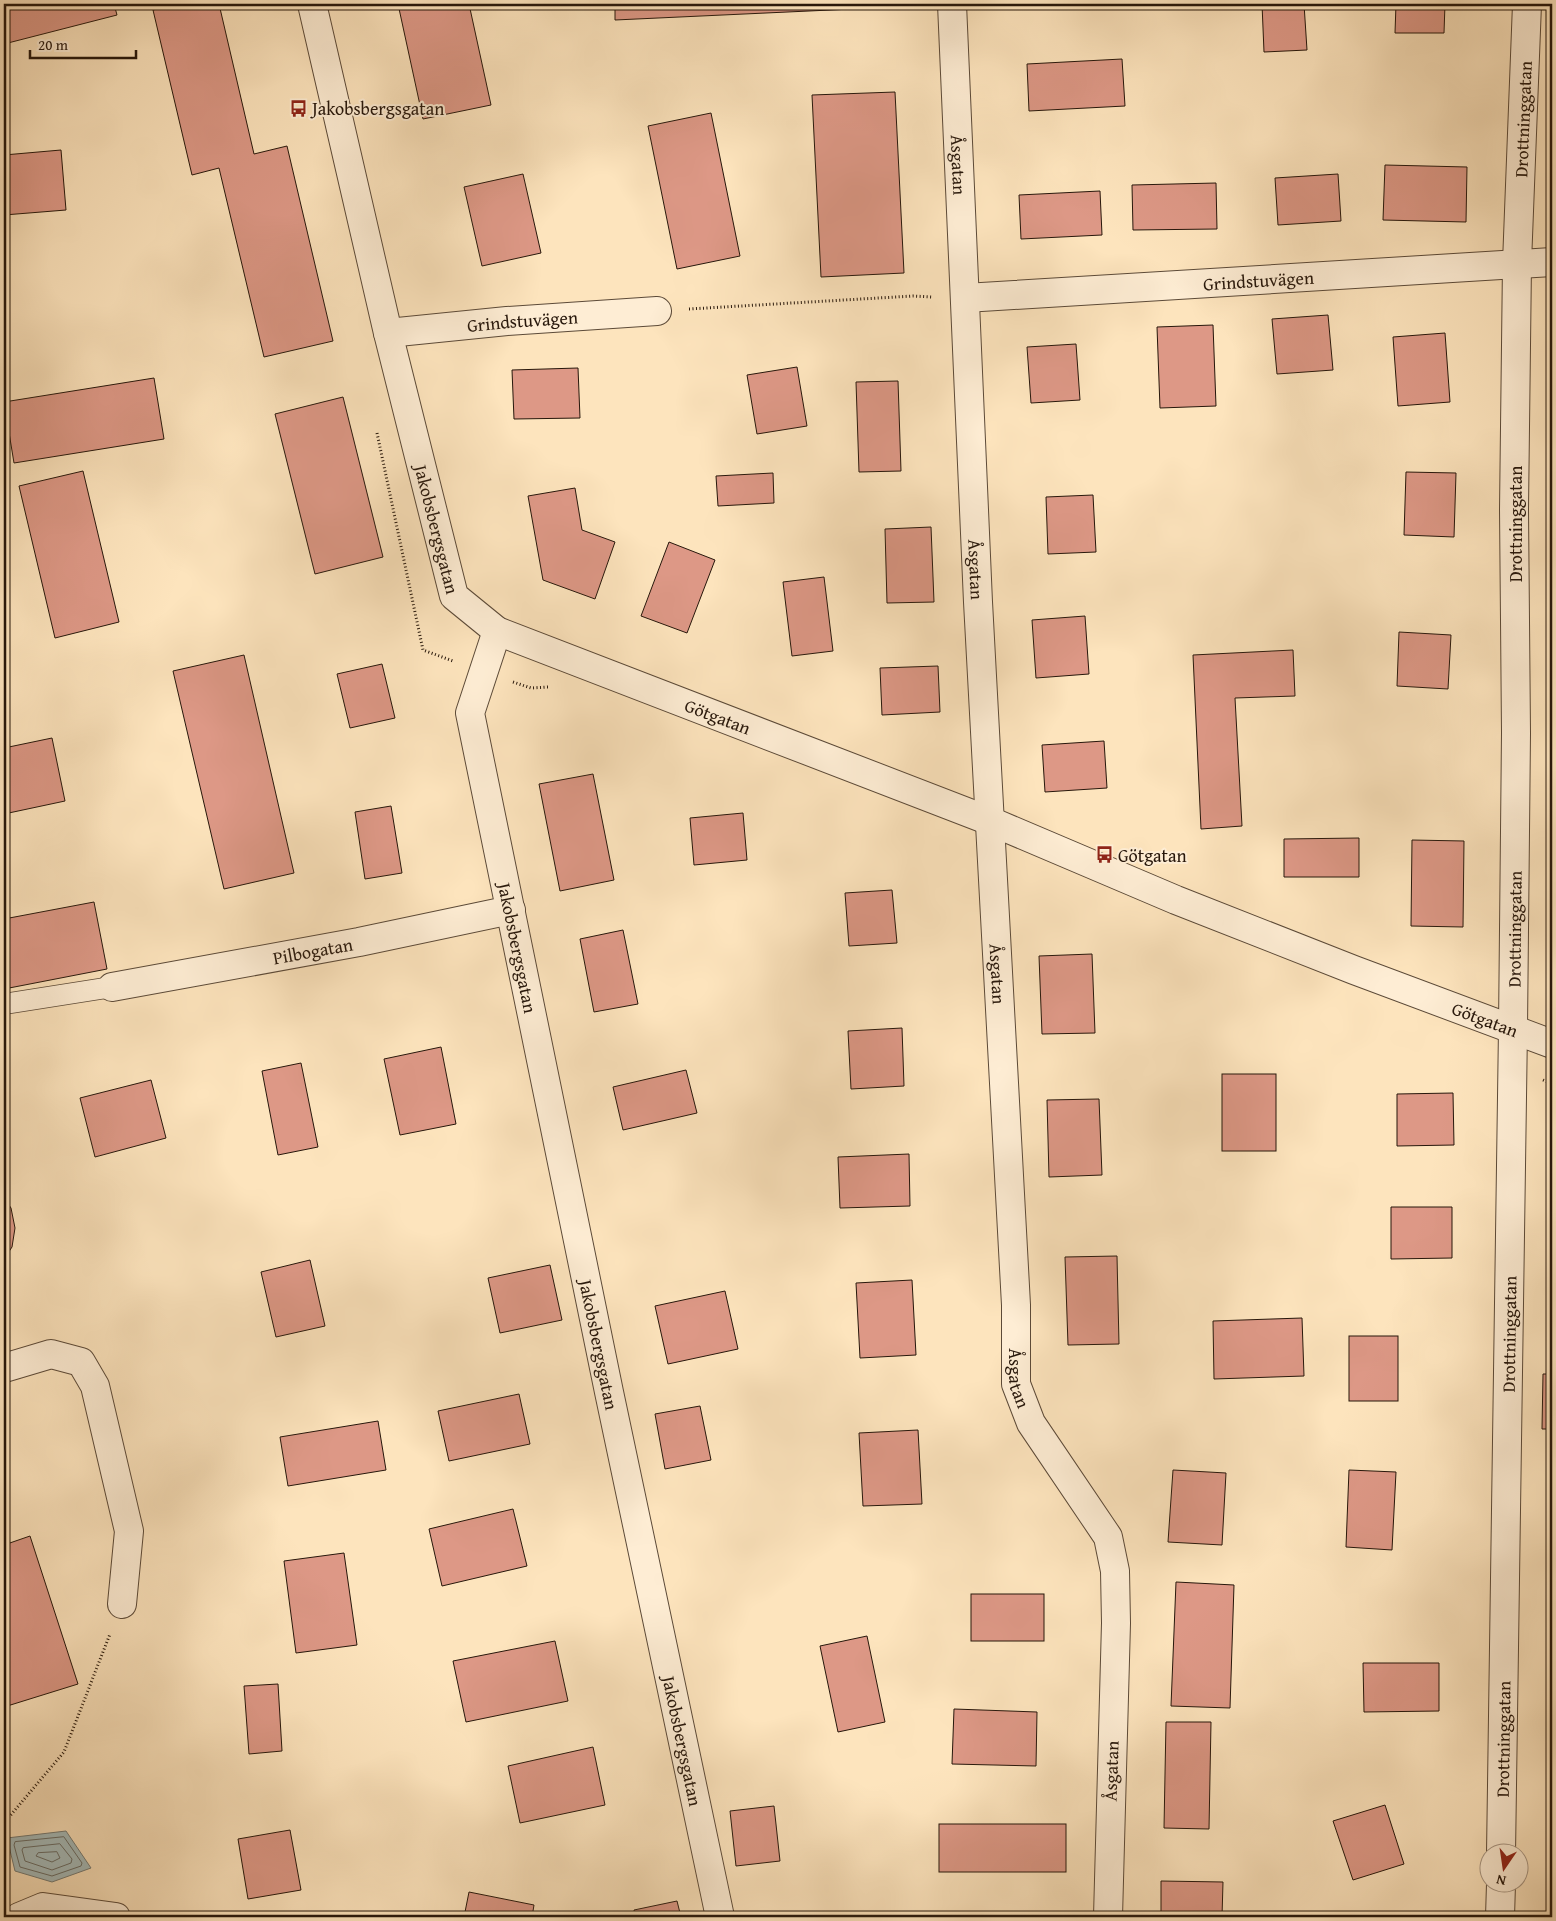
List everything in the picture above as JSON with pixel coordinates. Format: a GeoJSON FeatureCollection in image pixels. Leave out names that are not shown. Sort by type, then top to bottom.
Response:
{"type":"FeatureCollection","features":[{"type":"Feature","properties":{"kind":"street","name":"Jakobsbergsgatan"},"geometry":{"type":"LineString","coordinates":[[312,4],[388,333],[454,596],[497,631],[470,713],[609,1392],[720,1917]]}},
{"type":"Feature","properties":{"kind":"street","name":"Åsgatan"},"geometry":{"type":"LineString","coordinates":[[952,4],[978,602],[1016,1305],[1016,1384],[1030,1423],[1108,1537],[1115,1571],[1116,1623],[1108,1917]]}},
{"type":"Feature","properties":{"kind":"street","name":"Drottninggatan"},"geometry":{"type":"LineString","coordinates":[[1501,1844],[1516,733],[1514,509],[1517,263],[1527,4]]}},
{"type":"Feature","properties":{"kind":"street","name":"Grindstuvägen"},"geometry":{"type":"LineString","coordinates":[[965,298],[1552,262]]}},
{"type":"Feature","properties":{"kind":"street","name":"Grindstuvägen"},"geometry":{"type":"LineString","coordinates":[[388,333],[507,320],[657,311]]}},
{"type":"Feature","properties":{"kind":"street","name":"Götgatan"},"geometry":{"type":"LineString","coordinates":[[497,631],[990,821],[1176,900],[1354,970],[1552,1044]]}},
{"type":"Feature","properties":{"kind":"street","name":"Pilbogatan"},"geometry":{"type":"LineString","coordinates":[[112,987],[360,942],[511,910]]}},
{"type":"Feature","properties":{"kind":"street"},"geometry":{"type":"LineString","coordinates":[[4,1368],[51,1354],[81,1362],[95,1386],[129,1531],[122,1604]]}},
{"type":"Feature","properties":{"kind":"street"},"geometry":{"type":"LineString","coordinates":[[1500,1894],[1500,1917]]}},
{"type":"Feature","properties":{"kind":"street"},"geometry":{"type":"LineString","coordinates":[[19,1917],[43,1907],[116,1917]]}},
{"type":"Feature","properties":{"kind":"lane"},"geometry":{"type":"LineString","coordinates":[[4,1004],[112,987]]}},
{"type":"Feature","properties":{"kind":"path"},"geometry":{"type":"LineString","coordinates":[[657,311],[913,296],[965,298]]}},
{"type":"Feature","properties":{"kind":"path"},"geometry":{"type":"LineString","coordinates":[[4,1823],[64,1752],[122,1604]]}},
{"type":"Feature","properties":{"kind":"water"},"geometry":{"type":"Polygon","coordinates":[[[66,1831],[91,1868],[52,1882],[15,1871],[7,1838],[66,1831]]]}},
{"type":"Feature","properties":{"kind":"building"},"geometry":{"type":"Polygon","coordinates":[[[4,4],[114,4],[117,15],[4,44],[4,4]]]}},
{"type":"Feature","properties":{"kind":"building"},"geometry":{"type":"Polygon","coordinates":[[[180,4],[219,4],[254,154],[287,146],[333,341],[264,357],[219,168],[192,175],[153,10],[180,4]]]}},
{"type":"Feature","properties":{"kind":"building"},"geometry":{"type":"Polygon","coordinates":[[[398,4],[469,4],[491,105],[423,119],[398,4]]]}},
{"type":"Feature","properties":{"kind":"building"},"geometry":{"type":"Polygon","coordinates":[[[615,4],[917,4],[917,6],[615,20],[615,4]]]}},
{"type":"Feature","properties":{"kind":"building"},"geometry":{"type":"Polygon","coordinates":[[[1262,4],[1304,4],[1307,50],[1264,52],[1262,4]]]}},
{"type":"Feature","properties":{"kind":"building"},"geometry":{"type":"Polygon","coordinates":[[[1396,4],[1445,4],[1444,33],[1395,33],[1396,4]]]}},
{"type":"Feature","properties":{"kind":"building"},"geometry":{"type":"Polygon","coordinates":[[[1122,59],[1125,106],[1029,111],[1027,64],[1122,59]]]}},
{"type":"Feature","properties":{"kind":"building"},"geometry":{"type":"Polygon","coordinates":[[[895,92],[904,273],[821,277],[812,95],[895,92]]]}},
{"type":"Feature","properties":{"kind":"building"},"geometry":{"type":"Polygon","coordinates":[[[711,113],[740,256],[677,269],[648,126],[711,113]]]}},
{"type":"Feature","properties":{"kind":"building"},"geometry":{"type":"Polygon","coordinates":[[[61,150],[66,210],[4,215],[4,155],[61,150]]]}},
{"type":"Feature","properties":{"kind":"building"},"geometry":{"type":"Polygon","coordinates":[[[1385,165],[1467,167],[1466,222],[1383,220],[1385,165]]]}},
{"type":"Feature","properties":{"kind":"building"},"geometry":{"type":"Polygon","coordinates":[[[523,174],[541,253],[482,266],[464,187],[523,174]]]}},
{"type":"Feature","properties":{"kind":"building"},"geometry":{"type":"Polygon","coordinates":[[[1338,174],[1341,221],[1278,225],[1275,178],[1338,174]]]}},
{"type":"Feature","properties":{"kind":"building"},"geometry":{"type":"Polygon","coordinates":[[[1216,183],[1217,229],[1133,230],[1132,185],[1216,183]]]}},
{"type":"Feature","properties":{"kind":"building"},"geometry":{"type":"Polygon","coordinates":[[[1100,191],[1102,235],[1021,239],[1019,195],[1100,191]]]}},
{"type":"Feature","properties":{"kind":"building"},"geometry":{"type":"Polygon","coordinates":[[[1328,315],[1333,370],[1277,374],[1272,319],[1328,315]]]}},
{"type":"Feature","properties":{"kind":"building"},"geometry":{"type":"Polygon","coordinates":[[[1213,325],[1216,406],[1160,408],[1157,327],[1213,325]]]}},
{"type":"Feature","properties":{"kind":"building"},"geometry":{"type":"Polygon","coordinates":[[[1445,333],[1450,402],[1398,406],[1393,337],[1445,333]]]}},
{"type":"Feature","properties":{"kind":"building"},"geometry":{"type":"Polygon","coordinates":[[[1076,344],[1080,400],[1031,403],[1027,347],[1076,344]]]}},
{"type":"Feature","properties":{"kind":"building"},"geometry":{"type":"Polygon","coordinates":[[[797,367],[807,426],[757,434],[747,375],[797,367]]]}},
{"type":"Feature","properties":{"kind":"building"},"geometry":{"type":"Polygon","coordinates":[[[578,368],[580,418],[514,419],[512,370],[578,368]]]}},
{"type":"Feature","properties":{"kind":"building"},"geometry":{"type":"Polygon","coordinates":[[[154,378],[164,439],[14,463],[4,402],[154,378]]]}},
{"type":"Feature","properties":{"kind":"building"},"geometry":{"type":"Polygon","coordinates":[[[898,381],[901,471],[859,472],[856,382],[898,381]]]}},
{"type":"Feature","properties":{"kind":"building"},"geometry":{"type":"Polygon","coordinates":[[[343,397],[383,557],[315,574],[275,414],[343,397]]]}},
{"type":"Feature","properties":{"kind":"building"},"geometry":{"type":"Polygon","coordinates":[[[83,471],[119,622],[55,638],[19,486],[83,471]]]}},
{"type":"Feature","properties":{"kind":"building"},"geometry":{"type":"Polygon","coordinates":[[[1406,472],[1456,473],[1454,537],[1404,535],[1406,472]]]}},
{"type":"Feature","properties":{"kind":"building"},"geometry":{"type":"Polygon","coordinates":[[[773,473],[774,503],[718,506],[716,476],[773,473]]]}},
{"type":"Feature","properties":{"kind":"building"},"geometry":{"type":"Polygon","coordinates":[[[575,488],[582,530],[615,542],[595,599],[543,580],[528,496],[575,488]]]}},
{"type":"Feature","properties":{"kind":"building"},"geometry":{"type":"Polygon","coordinates":[[[1093,495],[1096,552],[1048,554],[1046,497],[1093,495]]]}},
{"type":"Feature","properties":{"kind":"building"},"geometry":{"type":"Polygon","coordinates":[[[931,527],[934,602],[887,603],[885,529],[931,527]]]}},
{"type":"Feature","properties":{"kind":"building"},"geometry":{"type":"Polygon","coordinates":[[[669,542],[715,560],[687,633],[641,616],[669,542]]]}},
{"type":"Feature","properties":{"kind":"building"},"geometry":{"type":"Polygon","coordinates":[[[824,577],[833,651],[792,656],[783,582],[824,577]]]}},
{"type":"Feature","properties":{"kind":"building"},"geometry":{"type":"Polygon","coordinates":[[[1085,616],[1089,674],[1036,678],[1032,620],[1085,616]]]}},
{"type":"Feature","properties":{"kind":"building"},"geometry":{"type":"Polygon","coordinates":[[[1399,632],[1451,635],[1448,689],[1397,686],[1399,632]]]}},
{"type":"Feature","properties":{"kind":"building"},"geometry":{"type":"Polygon","coordinates":[[[1293,650],[1295,696],[1235,698],[1242,826],[1201,829],[1193,655],[1293,650]]]}},
{"type":"Feature","properties":{"kind":"building"},"geometry":{"type":"Polygon","coordinates":[[[244,655],[294,873],[224,889],[173,671],[244,655]]]}},
{"type":"Feature","properties":{"kind":"building"},"geometry":{"type":"Polygon","coordinates":[[[382,664],[395,718],[350,728],[337,674],[382,664]]]}},
{"type":"Feature","properties":{"kind":"building"},"geometry":{"type":"Polygon","coordinates":[[[938,666],[940,712],[882,715],[880,668],[938,666]]]}},
{"type":"Feature","properties":{"kind":"building"},"geometry":{"type":"Polygon","coordinates":[[[52,738],[65,801],[4,814],[4,748],[52,738]]]}},
{"type":"Feature","properties":{"kind":"building"},"geometry":{"type":"Polygon","coordinates":[[[1104,741],[1107,788],[1045,792],[1042,745],[1104,741]]]}},
{"type":"Feature","properties":{"kind":"building"},"geometry":{"type":"Polygon","coordinates":[[[593,774],[614,880],[560,891],[539,784],[593,774]]]}},
{"type":"Feature","properties":{"kind":"building"},"geometry":{"type":"Polygon","coordinates":[[[391,806],[402,873],[365,879],[355,812],[391,806]]]}},
{"type":"Feature","properties":{"kind":"building"},"geometry":{"type":"Polygon","coordinates":[[[743,813],[747,860],[694,865],[690,818],[743,813]]]}},
{"type":"Feature","properties":{"kind":"building"},"geometry":{"type":"Polygon","coordinates":[[[1359,838],[1359,877],[1284,877],[1284,839],[1359,838]]]}},
{"type":"Feature","properties":{"kind":"building"},"geometry":{"type":"Polygon","coordinates":[[[1412,840],[1464,841],[1463,927],[1411,926],[1412,840]]]}},
{"type":"Feature","properties":{"kind":"building"},"geometry":{"type":"Polygon","coordinates":[[[892,890],[897,943],[849,946],[845,893],[892,890]]]}},
{"type":"Feature","properties":{"kind":"building"},"geometry":{"type":"Polygon","coordinates":[[[94,902],[107,969],[4,989],[4,919],[94,902]]]}},
{"type":"Feature","properties":{"kind":"building"},"geometry":{"type":"Polygon","coordinates":[[[623,930],[638,1004],[594,1012],[580,939],[623,930]]]}},
{"type":"Feature","properties":{"kind":"building"},"geometry":{"type":"Polygon","coordinates":[[[1092,954],[1095,1033],[1042,1034],[1039,956],[1092,954]]]}},
{"type":"Feature","properties":{"kind":"building"},"geometry":{"type":"Polygon","coordinates":[[[902,1028],[904,1086],[851,1089],[848,1031],[902,1028]]]}},
{"type":"Feature","properties":{"kind":"building"},"geometry":{"type":"Polygon","coordinates":[[[441,1047],[456,1124],[400,1135],[384,1059],[441,1047]]]}},
{"type":"Feature","properties":{"kind":"building"},"geometry":{"type":"Polygon","coordinates":[[[301,1063],[318,1147],[278,1155],[262,1071],[301,1063]]]}},
{"type":"Feature","properties":{"kind":"building"},"geometry":{"type":"Polygon","coordinates":[[[686,1070],[697,1113],[623,1130],[613,1087],[686,1070]]]}},
{"type":"Feature","properties":{"kind":"building"},"geometry":{"type":"Polygon","coordinates":[[[1222,1074],[1276,1074],[1276,1151],[1222,1151],[1222,1074]]]}},
{"type":"Feature","properties":{"kind":"building"},"geometry":{"type":"Polygon","coordinates":[[[151,1080],[166,1138],[95,1157],[80,1098],[151,1080]]]}},
{"type":"Feature","properties":{"kind":"building"},"geometry":{"type":"Polygon","coordinates":[[[1453,1093],[1454,1145],[1397,1146],[1397,1094],[1453,1093]]]}},
{"type":"Feature","properties":{"kind":"building"},"geometry":{"type":"Polygon","coordinates":[[[1099,1099],[1102,1175],[1049,1177],[1047,1100],[1099,1099]]]}},
{"type":"Feature","properties":{"kind":"building"},"geometry":{"type":"Polygon","coordinates":[[[909,1154],[910,1206],[840,1208],[838,1157],[909,1154]]]}},
{"type":"Feature","properties":{"kind":"building"},"geometry":{"type":"Polygon","coordinates":[[[4,1198],[11,1208],[15,1228],[12,1247],[4,1259],[4,1198]]]}},
{"type":"Feature","properties":{"kind":"building"},"geometry":{"type":"Polygon","coordinates":[[[1391,1207],[1452,1207],[1452,1258],[1391,1259],[1391,1207]]]}},
{"type":"Feature","properties":{"kind":"building"},"geometry":{"type":"Polygon","coordinates":[[[1117,1256],[1119,1344],[1068,1345],[1065,1257],[1117,1256]]]}},
{"type":"Feature","properties":{"kind":"building"},"geometry":{"type":"Polygon","coordinates":[[[310,1260],[325,1326],[276,1337],[261,1272],[310,1260]]]}},
{"type":"Feature","properties":{"kind":"building"},"geometry":{"type":"Polygon","coordinates":[[[550,1265],[562,1320],[500,1333],[488,1278],[550,1265]]]}},
{"type":"Feature","properties":{"kind":"building"},"geometry":{"type":"Polygon","coordinates":[[[912,1280],[916,1355],[860,1358],[856,1283],[912,1280]]]}},
{"type":"Feature","properties":{"kind":"building"},"geometry":{"type":"Polygon","coordinates":[[[725,1291],[738,1349],[668,1364],[655,1306],[725,1291]]]}},
{"type":"Feature","properties":{"kind":"building"},"geometry":{"type":"Polygon","coordinates":[[[1302,1318],[1304,1376],[1214,1379],[1213,1321],[1302,1318]]]}},
{"type":"Feature","properties":{"kind":"building"},"geometry":{"type":"Polygon","coordinates":[[[1349,1336],[1398,1336],[1398,1401],[1349,1401],[1349,1336]]]}},
{"type":"Feature","properties":{"kind":"building"},"geometry":{"type":"Polygon","coordinates":[[[1543,1374],[1552,1374],[1552,1429],[1542,1429],[1543,1374]]]}},
{"type":"Feature","properties":{"kind":"building"},"geometry":{"type":"Polygon","coordinates":[[[519,1394],[530,1444],[449,1461],[438,1411],[519,1394]]]}},
{"type":"Feature","properties":{"kind":"building"},"geometry":{"type":"Polygon","coordinates":[[[700,1406],[711,1460],[665,1469],[655,1414],[700,1406]]]}},
{"type":"Feature","properties":{"kind":"building"},"geometry":{"type":"Polygon","coordinates":[[[378,1421],[386,1470],[288,1486],[280,1437],[378,1421]]]}},
{"type":"Feature","properties":{"kind":"building"},"geometry":{"type":"Polygon","coordinates":[[[918,1430],[922,1504],[863,1506],[859,1433],[918,1430]]]}},
{"type":"Feature","properties":{"kind":"building"},"geometry":{"type":"Polygon","coordinates":[[[1173,1470],[1226,1473],[1222,1545],[1168,1542],[1173,1470]]]}},
{"type":"Feature","properties":{"kind":"building"},"geometry":{"type":"Polygon","coordinates":[[[1349,1470],[1396,1472],[1392,1550],[1346,1547],[1349,1470]]]}},
{"type":"Feature","properties":{"kind":"building"},"geometry":{"type":"Polygon","coordinates":[[[513,1509],[527,1566],[442,1586],[429,1529],[513,1509]]]}},
{"type":"Feature","properties":{"kind":"building"},"geometry":{"type":"Polygon","coordinates":[[[30,1536],[78,1684],[4,1707],[4,1545],[30,1536]]]}},
{"type":"Feature","properties":{"kind":"building"},"geometry":{"type":"Polygon","coordinates":[[[344,1553],[357,1645],[296,1653],[284,1561],[344,1553]]]}},
{"type":"Feature","properties":{"kind":"building"},"geometry":{"type":"Polygon","coordinates":[[[1176,1582],[1234,1585],[1230,1708],[1171,1706],[1176,1582]]]}},
{"type":"Feature","properties":{"kind":"building"},"geometry":{"type":"Polygon","coordinates":[[[971,1594],[1044,1594],[1044,1641],[971,1641],[971,1594]]]}},
{"type":"Feature","properties":{"kind":"building"},"geometry":{"type":"Polygon","coordinates":[[[867,1636],[885,1722],[838,1732],[820,1646],[867,1636]]]}},
{"type":"Feature","properties":{"kind":"building"},"geometry":{"type":"Polygon","coordinates":[[[555,1641],[568,1701],[466,1722],[453,1661],[555,1641]]]}},
{"type":"Feature","properties":{"kind":"building"},"geometry":{"type":"Polygon","coordinates":[[[1363,1663],[1439,1663],[1439,1711],[1364,1712],[1363,1663]]]}},
{"type":"Feature","properties":{"kind":"building"},"geometry":{"type":"Polygon","coordinates":[[[278,1684],[282,1751],[249,1754],[244,1686],[278,1684]]]}},
{"type":"Feature","properties":{"kind":"building"},"geometry":{"type":"Polygon","coordinates":[[[954,1709],[1037,1712],[1036,1766],[952,1764],[954,1709]]]}},
{"type":"Feature","properties":{"kind":"building"},"geometry":{"type":"Polygon","coordinates":[[[1166,1722],[1211,1722],[1209,1829],[1164,1828],[1166,1722]]]}},
{"type":"Feature","properties":{"kind":"building"},"geometry":{"type":"Polygon","coordinates":[[[593,1747],[605,1805],[520,1823],[508,1766],[593,1747]]]}},
{"type":"Feature","properties":{"kind":"building"},"geometry":{"type":"Polygon","coordinates":[[[1385,1805],[1404,1864],[1353,1880],[1333,1821],[1385,1805]]]}},
{"type":"Feature","properties":{"kind":"building"},"geometry":{"type":"Polygon","coordinates":[[[774,1806],[780,1861],[736,1866],[730,1811],[774,1806]]]}},
{"type":"Feature","properties":{"kind":"building"},"geometry":{"type":"Polygon","coordinates":[[[939,1824],[1066,1824],[1066,1872],[939,1872],[939,1824]]]}},
{"type":"Feature","properties":{"kind":"building"},"geometry":{"type":"Polygon","coordinates":[[[290,1830],[301,1890],[248,1899],[238,1839],[290,1830]]]}},
{"type":"Feature","properties":{"kind":"building"},"geometry":{"type":"Polygon","coordinates":[[[1161,1881],[1223,1882],[1222,1917],[1161,1917],[1161,1881]]]}},
{"type":"Feature","properties":{"kind":"building"},"geometry":{"type":"Polygon","coordinates":[[[469,1892],[534,1905],[532,1917],[464,1917],[469,1892]]]}},
{"type":"Feature","properties":{"kind":"building"},"geometry":{"type":"Polygon","coordinates":[[[677,1901],[681,1917],[635,1917],[634,1910],[677,1901]]]}},
{"type":"Feature","properties":{"kind":"place","name":"Jakobsbergsgatan"},"geometry":{"type":"Point","coordinates":[298,108]}},
{"type":"Feature","properties":{"kind":"place","name":"Götgatan"},"geometry":{"type":"Point","coordinates":[1104,855]}}]}
